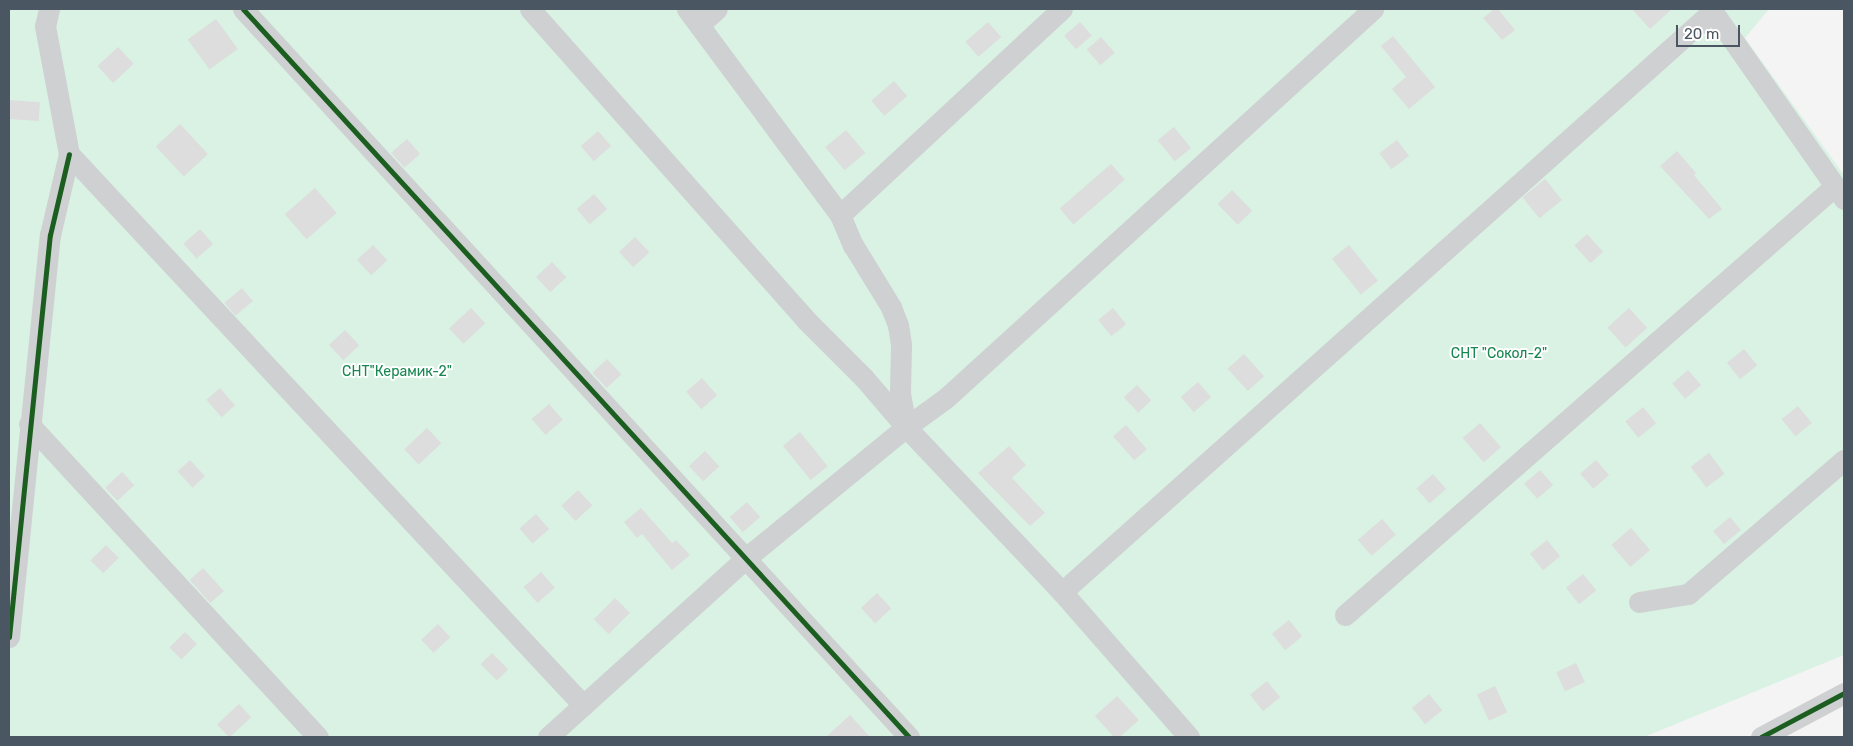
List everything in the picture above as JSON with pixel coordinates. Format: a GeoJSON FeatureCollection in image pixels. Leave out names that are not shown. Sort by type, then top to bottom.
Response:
{"type":"FeatureCollection","features":[{"type":"Feature","properties":{"kind":"street"},"geometry":{"type":"LineString","coordinates":[[9,637],[29,424],[50,235],[69,154],[45,26],[49,9]]}},
{"type":"Feature","properties":{"kind":"street"},"geometry":{"type":"LineString","coordinates":[[243,9],[909,737]]}},
{"type":"Feature","properties":{"kind":"street"},"geometry":{"type":"LineString","coordinates":[[530,9],[806,320],[864,378],[906,427],[1062,592],[1189,737]]}},
{"type":"Feature","properties":{"kind":"street"},"geometry":{"type":"LineString","coordinates":[[718,9],[693,17],[840,215],[853,245],[891,307],[898,325],[901,345],[900,393],[906,427]]}},
{"type":"Feature","properties":{"kind":"street"},"geometry":{"type":"LineString","coordinates":[[840,215],[1062,9]]}},
{"type":"Feature","properties":{"kind":"street"},"geometry":{"type":"LineString","coordinates":[[548,737],[746,558],[906,427],[946,398],[1373,9]]}},
{"type":"Feature","properties":{"kind":"street"},"geometry":{"type":"LineString","coordinates":[[1062,592],[1712,10],[1840,192],[1345,615]]}},
{"type":"Feature","properties":{"kind":"street"},"geometry":{"type":"LineString","coordinates":[[69,154],[583,705]]}},
{"type":"Feature","properties":{"kind":"street"},"geometry":{"type":"LineString","coordinates":[[29,424],[318,737]]}},
{"type":"Feature","properties":{"kind":"street"},"geometry":{"type":"LineString","coordinates":[[1639,602],[1688,594],[1844,460]]}},
{"type":"Feature","properties":{"kind":"street"},"geometry":{"type":"LineString","coordinates":[[1761,737],[1844,693]]}},
{"type":"Feature","properties":{"kind":"green space"},"geometry":{"type":"Polygon","coordinates":[[[9,9],[1769,9],[1745,38],[1844,175],[1844,655],[1644,737],[9,737],[9,9]]]}},
{"type":"Feature","properties":{"kind":"building"},"geometry":{"type":"Polygon","coordinates":[[[1494,9],[1498,9],[1515,30],[1502,40],[1483,18],[1494,9]]]}},
{"type":"Feature","properties":{"kind":"building"},"geometry":{"type":"Polygon","coordinates":[[[1632,9],[1672,9],[1650,29],[1632,9]]]}},
{"type":"Feature","properties":{"kind":"building"},"geometry":{"type":"Polygon","coordinates":[[[216,19],[238,49],[209,70],[188,40],[216,19]]]}},
{"type":"Feature","properties":{"kind":"building"},"geometry":{"type":"Polygon","coordinates":[[[988,22],[1001,37],[978,57],[965,42],[988,22]]]}},
{"type":"Feature","properties":{"kind":"building"},"geometry":{"type":"Polygon","coordinates":[[[1080,22],[1092,36],[1076,49],[1064,36],[1080,22]]]}},
{"type":"Feature","properties":{"kind":"building"},"geometry":{"type":"Polygon","coordinates":[[[1393,36],[1435,87],[1409,109],[1392,89],[1406,77],[1381,46],[1393,36]]]}},
{"type":"Feature","properties":{"kind":"building"},"geometry":{"type":"Polygon","coordinates":[[[1101,37],[1115,53],[1100,65],[1087,49],[1101,37]]]}},
{"type":"Feature","properties":{"kind":"building"},"geometry":{"type":"Polygon","coordinates":[[[118,47],[134,64],[113,83],[98,66],[118,47]]]}},
{"type":"Feature","properties":{"kind":"building"},"geometry":{"type":"Polygon","coordinates":[[[894,81],[907,96],[884,116],[871,101],[894,81]]]}},
{"type":"Feature","properties":{"kind":"building"},"geometry":{"type":"Polygon","coordinates":[[[9,100],[40,102],[39,121],[9,119],[9,100]]]}},
{"type":"Feature","properties":{"kind":"building"},"geometry":{"type":"Polygon","coordinates":[[[180,124],[208,154],[184,176],[156,147],[180,124]]]}},
{"type":"Feature","properties":{"kind":"building"},"geometry":{"type":"Polygon","coordinates":[[[1174,127],[1191,148],[1175,161],[1158,140],[1174,127]]]}},
{"type":"Feature","properties":{"kind":"building"},"geometry":{"type":"Polygon","coordinates":[[[846,130],[865,153],[845,170],[825,147],[846,130]]]}},
{"type":"Feature","properties":{"kind":"building"},"geometry":{"type":"Polygon","coordinates":[[[598,131],[611,146],[594,161],[581,146],[598,131]]]}},
{"type":"Feature","properties":{"kind":"building"},"geometry":{"type":"Polygon","coordinates":[[[407,139],[420,154],[404,168],[391,153],[407,139]]]}},
{"type":"Feature","properties":{"kind":"building"},"geometry":{"type":"Polygon","coordinates":[[[1397,140],[1409,156],[1391,169],[1379,153],[1397,140]]]}},
{"type":"Feature","properties":{"kind":"building"},"geometry":{"type":"Polygon","coordinates":[[[1677,151],[1696,173],[1694,175],[1722,209],[1709,219],[1660,166],[1677,151]]]}},
{"type":"Feature","properties":{"kind":"building"},"geometry":{"type":"Polygon","coordinates":[[[1111,164],[1125,180],[1073,224],[1060,209],[1111,164]]]}},
{"type":"Feature","properties":{"kind":"building"},"geometry":{"type":"Polygon","coordinates":[[[1545,179],[1562,200],[1539,218],[1522,197],[1545,179]]]}},
{"type":"Feature","properties":{"kind":"building"},"geometry":{"type":"Polygon","coordinates":[[[315,188],[337,213],[306,239],[285,214],[315,188]]]}},
{"type":"Feature","properties":{"kind":"building"},"geometry":{"type":"Polygon","coordinates":[[[1232,190],[1252,211],[1238,225],[1218,204],[1232,190]]]}},
{"type":"Feature","properties":{"kind":"building"},"geometry":{"type":"Polygon","coordinates":[[[594,194],[607,209],[590,224],[577,209],[594,194]]]}},
{"type":"Feature","properties":{"kind":"building"},"geometry":{"type":"Polygon","coordinates":[[[200,229],[213,244],[197,259],[183,243],[200,229]]]}},
{"type":"Feature","properties":{"kind":"building"},"geometry":{"type":"Polygon","coordinates":[[[1587,234],[1603,252],[1590,263],[1574,245],[1587,234]]]}},
{"type":"Feature","properties":{"kind":"building"},"geometry":{"type":"Polygon","coordinates":[[[635,237],[649,252],[633,267],[619,252],[635,237]]]}},
{"type":"Feature","properties":{"kind":"building"},"geometry":{"type":"Polygon","coordinates":[[[373,245],[387,260],[371,275],[357,260],[373,245]]]}},
{"type":"Feature","properties":{"kind":"building"},"geometry":{"type":"Polygon","coordinates":[[[1349,245],[1378,281],[1361,295],[1332,259],[1349,245]]]}},
{"type":"Feature","properties":{"kind":"building"},"geometry":{"type":"Polygon","coordinates":[[[552,262],[566,277],[550,292],[536,277],[552,262]]]}},
{"type":"Feature","properties":{"kind":"building"},"geometry":{"type":"Polygon","coordinates":[[[242,288],[253,301],[235,316],[224,303],[242,288]]]}},
{"type":"Feature","properties":{"kind":"building"},"geometry":{"type":"Polygon","coordinates":[[[471,308],[485,323],[463,344],[449,328],[471,308]]]}},
{"type":"Feature","properties":{"kind":"building"},"geometry":{"type":"Polygon","coordinates":[[[1113,308],[1126,324],[1111,336],[1098,320],[1113,308]]]}},
{"type":"Feature","properties":{"kind":"building"},"geometry":{"type":"Polygon","coordinates":[[[1629,308],[1647,328],[1626,347],[1607,327],[1629,308]]]}},
{"type":"Feature","properties":{"kind":"building"},"geometry":{"type":"Polygon","coordinates":[[[345,330],[359,345],[343,360],[329,345],[345,330]]]}},
{"type":"Feature","properties":{"kind":"building"},"geometry":{"type":"Polygon","coordinates":[[[1744,349],[1757,365],[1740,379],[1727,363],[1744,349]]]}},
{"type":"Feature","properties":{"kind":"building"},"geometry":{"type":"Polygon","coordinates":[[[1244,354],[1264,376],[1248,391],[1228,369],[1244,354]]]}},
{"type":"Feature","properties":{"kind":"building"},"geometry":{"type":"Polygon","coordinates":[[[607,359],[621,374],[607,388],[592,373],[607,359]]]}},
{"type":"Feature","properties":{"kind":"building"},"geometry":{"type":"Polygon","coordinates":[[[1688,370],[1701,385],[1685,399],[1672,384],[1688,370]]]}},
{"type":"Feature","properties":{"kind":"building"},"geometry":{"type":"Polygon","coordinates":[[[702,378],[717,395],[701,409],[686,392],[702,378]]]}},
{"type":"Feature","properties":{"kind":"building"},"geometry":{"type":"Polygon","coordinates":[[[1198,382],[1211,397],[1194,412],[1181,397],[1198,382]]]}},
{"type":"Feature","properties":{"kind":"building"},"geometry":{"type":"Polygon","coordinates":[[[1137,385],[1151,400],[1138,413],[1124,397],[1137,385]]]}},
{"type":"Feature","properties":{"kind":"building"},"geometry":{"type":"Polygon","coordinates":[[[220,388],[235,405],[222,417],[206,400],[220,388]]]}},
{"type":"Feature","properties":{"kind":"building"},"geometry":{"type":"Polygon","coordinates":[[[549,404],[563,420],[545,435],[532,419],[549,404]]]}},
{"type":"Feature","properties":{"kind":"building"},"geometry":{"type":"Polygon","coordinates":[[[1798,406],[1812,423],[1796,436],[1782,419],[1798,406]]]}},
{"type":"Feature","properties":{"kind":"building"},"geometry":{"type":"Polygon","coordinates":[[[1643,407],[1656,423],[1638,438],[1625,421],[1643,407]]]}},
{"type":"Feature","properties":{"kind":"building"},"geometry":{"type":"Polygon","coordinates":[[[1480,423],[1501,447],[1484,462],[1463,438],[1480,423]]]}},
{"type":"Feature","properties":{"kind":"building"},"geometry":{"type":"Polygon","coordinates":[[[1126,425],[1147,449],[1134,460],[1113,436],[1126,425]]]}},
{"type":"Feature","properties":{"kind":"building"},"geometry":{"type":"Polygon","coordinates":[[[427,428],[441,443],[419,465],[404,449],[427,428]]]}},
{"type":"Feature","properties":{"kind":"building"},"geometry":{"type":"Polygon","coordinates":[[[800,432],[828,466],[811,480],[783,446],[800,432]]]}},
{"type":"Feature","properties":{"kind":"building"},"geometry":{"type":"Polygon","coordinates":[[[1009,446],[1026,465],[1012,478],[1045,513],[1030,526],[978,473],[1009,446]]]}},
{"type":"Feature","properties":{"kind":"building"},"geometry":{"type":"Polygon","coordinates":[[[705,451],[719,466],[703,481],[689,466],[705,451]]]}},
{"type":"Feature","properties":{"kind":"building"},"geometry":{"type":"Polygon","coordinates":[[[1709,453],[1725,474],[1706,488],[1691,467],[1709,453]]]}},
{"type":"Feature","properties":{"kind":"building"},"geometry":{"type":"Polygon","coordinates":[[[190,460],[205,476],[193,488],[178,472],[190,460]]]}},
{"type":"Feature","properties":{"kind":"building"},"geometry":{"type":"Polygon","coordinates":[[[1596,460],[1609,475],[1593,489],[1580,474],[1596,460]]]}},
{"type":"Feature","properties":{"kind":"building"},"geometry":{"type":"Polygon","coordinates":[[[1540,470],[1553,485],[1537,499],[1524,484],[1540,470]]]}},
{"type":"Feature","properties":{"kind":"building"},"geometry":{"type":"Polygon","coordinates":[[[122,472],[134,485],[117,501],[105,488],[122,472]]]}},
{"type":"Feature","properties":{"kind":"building"},"geometry":{"type":"Polygon","coordinates":[[[1433,474],[1446,489],[1430,504],[1416,488],[1433,474]]]}},
{"type":"Feature","properties":{"kind":"building"},"geometry":{"type":"Polygon","coordinates":[[[578,490],[592,505],[576,521],[561,506],[578,490]]]}},
{"type":"Feature","properties":{"kind":"building"},"geometry":{"type":"Polygon","coordinates":[[[747,502],[760,517],[743,532],[730,517],[747,502]]]}},
{"type":"Feature","properties":{"kind":"building"},"geometry":{"type":"Polygon","coordinates":[[[641,508],[672,543],[676,540],[690,555],[672,570],[642,534],[637,538],[624,522],[641,508]]]}},
{"type":"Feature","properties":{"kind":"building"},"geometry":{"type":"Polygon","coordinates":[[[536,514],[549,529],[533,544],[519,528],[536,514]]]}},
{"type":"Feature","properties":{"kind":"building"},"geometry":{"type":"Polygon","coordinates":[[[1730,517],[1741,530],[1724,544],[1713,531],[1730,517]]]}},
{"type":"Feature","properties":{"kind":"building"},"geometry":{"type":"Polygon","coordinates":[[[1382,519],[1396,535],[1372,556],[1358,540],[1382,519]]]}},
{"type":"Feature","properties":{"kind":"building"},"geometry":{"type":"Polygon","coordinates":[[[1631,528],[1650,550],[1630,567],[1611,545],[1631,528]]]}},
{"type":"Feature","properties":{"kind":"building"},"geometry":{"type":"Polygon","coordinates":[[[1547,540],[1560,556],[1543,570],[1530,554],[1547,540]]]}},
{"type":"Feature","properties":{"kind":"building"},"geometry":{"type":"Polygon","coordinates":[[[106,545],[119,558],[103,573],[90,561],[106,545]]]}},
{"type":"Feature","properties":{"kind":"building"},"geometry":{"type":"Polygon","coordinates":[[[203,568],[224,591],[210,603],[190,580],[203,568]]]}},
{"type":"Feature","properties":{"kind":"building"},"geometry":{"type":"Polygon","coordinates":[[[541,572],[555,588],[537,603],[524,587],[541,572]]]}},
{"type":"Feature","properties":{"kind":"building"},"geometry":{"type":"Polygon","coordinates":[[[1583,574],[1596,590],[1579,604],[1566,588],[1583,574]]]}},
{"type":"Feature","properties":{"kind":"building"},"geometry":{"type":"Polygon","coordinates":[[[877,593],[891,608],[875,623],[861,608],[877,593]]]}},
{"type":"Feature","properties":{"kind":"building"},"geometry":{"type":"Polygon","coordinates":[[[615,598],[630,613],[609,634],[594,619],[615,598]]]}},
{"type":"Feature","properties":{"kind":"building"},"geometry":{"type":"Polygon","coordinates":[[[1289,620],[1302,636],[1285,650],[1272,634],[1289,620]]]}},
{"type":"Feature","properties":{"kind":"building"},"geometry":{"type":"Polygon","coordinates":[[[438,624],[450,637],[433,653],[421,640],[438,624]]]}},
{"type":"Feature","properties":{"kind":"building"},"geometry":{"type":"Polygon","coordinates":[[[185,632],[197,644],[181,660],[169,648],[185,632]]]}},
{"type":"Feature","properties":{"kind":"building"},"geometry":{"type":"Polygon","coordinates":[[[492,653],[508,669],[497,681],[481,664],[492,653]]]}},
{"type":"Feature","properties":{"kind":"building"},"geometry":{"type":"Polygon","coordinates":[[[1576,663],[1585,682],[1565,691],[1556,672],[1576,663]]]}},
{"type":"Feature","properties":{"kind":"building"},"geometry":{"type":"Polygon","coordinates":[[[1267,681],[1280,697],[1263,711],[1250,695],[1267,681]]]}},
{"type":"Feature","properties":{"kind":"building"},"geometry":{"type":"Polygon","coordinates":[[[1495,686],[1507,712],[1489,721],[1477,694],[1495,686]]]}},
{"type":"Feature","properties":{"kind":"building"},"geometry":{"type":"Polygon","coordinates":[[[1429,694],[1442,710],[1425,724],[1412,708],[1429,694]]]}},
{"type":"Feature","properties":{"kind":"building"},"geometry":{"type":"Polygon","coordinates":[[[1117,696],[1139,720],[1120,737],[1114,737],[1095,716],[1117,696]]]}},
{"type":"Feature","properties":{"kind":"building"},"geometry":{"type":"Polygon","coordinates":[[[239,704],[251,717],[230,737],[217,724],[239,704]]]}},
{"type":"Feature","properties":{"kind":"building"},"geometry":{"type":"Polygon","coordinates":[[[850,715],[870,737],[826,737],[850,715]]]}},
{"type":"Feature","properties":{"kind":"cycle path"},"geometry":{"type":"LineString","coordinates":[[243,9],[909,737]]}},
{"type":"Feature","properties":{"kind":"cycle path"},"geometry":{"type":"LineString","coordinates":[[9,637],[50,235],[69,154]]}},
{"type":"Feature","properties":{"kind":"cycle path"},"geometry":{"type":"LineString","coordinates":[[1761,737],[1844,693]]}},
{"type":"Feature","properties":{"kind":"park label","name":"СНТ \"Сокол-2\""},"geometry":{"type":"Point","coordinates":[1499,354]}},
{"type":"Feature","properties":{"kind":"park label","name":"СНТ\"Керамик-2\""},"geometry":{"type":"Point","coordinates":[397,372]}}]}
